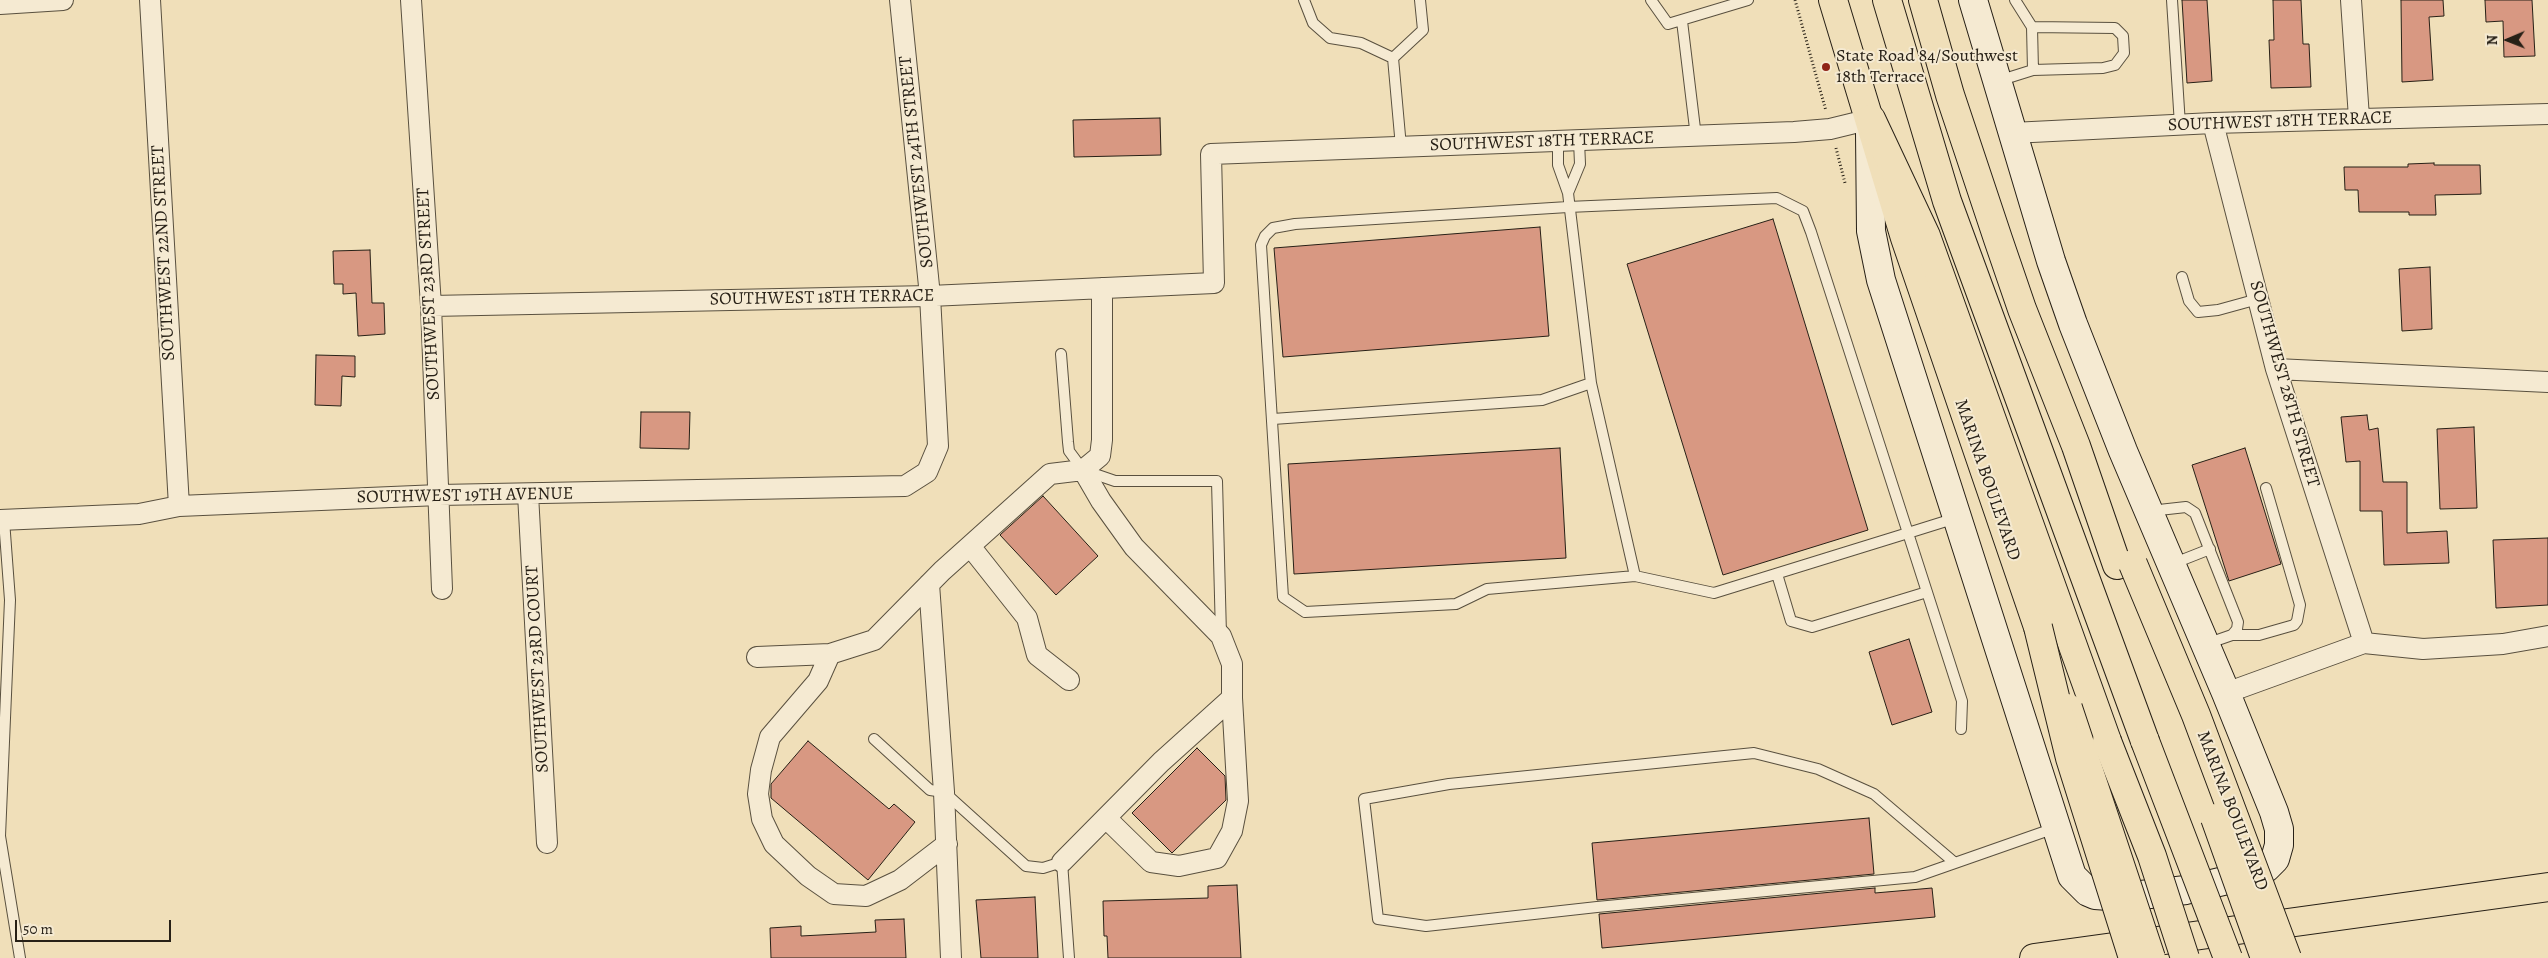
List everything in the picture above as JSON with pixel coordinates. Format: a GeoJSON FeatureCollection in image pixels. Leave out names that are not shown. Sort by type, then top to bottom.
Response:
{"type":"FeatureCollection","features":[{"type":"Feature","properties":{"kind":"main road","name":"MARINA BOULEVARD"},"geometry":{"type":"LineString","coordinates":[[1833,0],[1904,238],[2038,627],[2084,753],[2151,958]]}},
{"type":"Feature","properties":{"kind":"main road"},"geometry":{"type":"LineString","coordinates":[[1887,0],[1923,126],[1959,235],[2145,741],[2228,958]]}},
{"type":"Feature","properties":{"kind":"main road","name":"MARINA BOULEVARD"},"geometry":{"type":"LineString","coordinates":[[1923,0],[1950,94],[2019,301],[2125,565],[2265,958]]}},
{"type":"Feature","properties":{"kind":"main road"},"geometry":{"type":"LineString","coordinates":[[1870,119],[1870,213],[1876,263],[2072,876],[2083,889],[2095,895],[2123,897],[2166,894],[2229,880],[2266,868],[2275,859],[2279,844],[2279,829],[2206,644],[2072,324],[2012,133],[1973,0]]}},
{"type":"Feature","properties":{"kind":"main road"},"geometry":{"type":"LineString","coordinates":[[1870,119],[1926,236],[2107,741],[2152,856],[2185,958]]}},
{"type":"Feature","properties":{"kind":"main road","name":"MARINA BOULEVARD"},"geometry":{"type":"LineString","coordinates":[[2125,565],[2196,715],[2287,958]]}},
{"type":"Feature","properties":{"kind":"main road"},"geometry":{"type":"LineString","coordinates":[[2038,627],[2070,758],[2133,958]]}},
{"type":"Feature","properties":{"kind":"main road"},"geometry":{"type":"LineString","coordinates":[[2034,958],[2548,888]]}},
{"type":"Feature","properties":{"kind":"street"},"geometry":{"type":"LineString","coordinates":[[0,4],[63,0]]}},
{"type":"Feature","properties":{"kind":"street","name":"SOUTHWEST 22ND STREET"},"geometry":{"type":"LineString","coordinates":[[150,0],[179,506]]}},
{"type":"Feature","properties":{"kind":"street","name":"SOUTHWEST 23RD STREET"},"geometry":{"type":"LineString","coordinates":[[411,0],[431,306],[442,589]]}},
{"type":"Feature","properties":{"kind":"street","name":"SOUTHWEST 24TH STREET"},"geometry":{"type":"LineString","coordinates":[[900,0],[930,296],[938,446],[927,472]]}},
{"type":"Feature","properties":{"kind":"street"},"geometry":{"type":"LineString","coordinates":[[2351,0],[2359,118]]}},
{"type":"Feature","properties":{"kind":"street","name":"SOUTHWEST 18TH TERRACE"},"geometry":{"type":"LineString","coordinates":[[2012,133],[2213,123],[2548,114]]}},
{"type":"Feature","properties":{"kind":"street","name":"SOUTHWEST 18TH TERRACE"},"geometry":{"type":"LineString","coordinates":[[431,306],[930,296],[1214,283],[1211,154],[1696,137],[1830,129],[1870,119]]}},
{"type":"Feature","properties":{"kind":"street","name":"SOUTHWEST 28TH STREET"},"geometry":{"type":"LineString","coordinates":[[2213,123],[2276,368],[2364,643]]}},
{"type":"Feature","properties":{"kind":"street"},"geometry":{"type":"LineString","coordinates":[[758,658],[830,654],[874,640],[929,584],[1050,474],[1083,470],[1100,456],[1102,440],[1102,288]]}},
{"type":"Feature","properties":{"kind":"street"},"geometry":{"type":"LineString","coordinates":[[2276,368],[2548,382]]}},
{"type":"Feature","properties":{"kind":"street"},"geometry":{"type":"LineString","coordinates":[[1083,470],[1101,502],[1134,547],[1221,636],[1232,664],[1238,801],[1232,831],[1217,858],[1179,866],[1151,862],[1107,819]]}},
{"type":"Feature","properties":{"kind":"street","name":"SOUTHWEST 19TH AVENUE"},"geometry":{"type":"LineString","coordinates":[[2,520],[138,514],[179,506],[439,495],[905,486],[927,472]]}},
{"type":"Feature","properties":{"kind":"street","name":"SOUTHWEST 23RD COURT"},"geometry":{"type":"LineString","coordinates":[[528,494],[547,844]]}},
{"type":"Feature","properties":{"kind":"street"},"geometry":{"type":"LineString","coordinates":[[970,546],[1027,618],[1037,655],[1069,680]]}},
{"type":"Feature","properties":{"kind":"street"},"geometry":{"type":"LineString","coordinates":[[929,584],[944,792],[951,958]]}},
{"type":"Feature","properties":{"kind":"street"},"geometry":{"type":"LineString","coordinates":[[2226,693],[2364,643],[2423,649],[2503,644],[2548,636]]}},
{"type":"Feature","properties":{"kind":"street"},"geometry":{"type":"LineString","coordinates":[[830,654],[818,681],[770,736],[761,770],[758,794],[762,819],[774,844],[808,876],[834,894],[866,896],[900,880],[947,844]]}},
{"type":"Feature","properties":{"kind":"street"},"geometry":{"type":"LineString","coordinates":[[1062,862],[1107,819],[1161,762],[1232,698]]}},
{"type":"Feature","properties":{"kind":"lane"},"geometry":{"type":"LineString","coordinates":[[1304,0],[1313,23],[1330,38],[1361,43],[1392,58]]}},
{"type":"Feature","properties":{"kind":"lane"},"geometry":{"type":"LineString","coordinates":[[1392,58],[1422,30],[1420,0]]}},
{"type":"Feature","properties":{"kind":"lane"},"geometry":{"type":"LineString","coordinates":[[1651,0],[1668,24],[1682,22],[1748,0]]}},
{"type":"Feature","properties":{"kind":"lane"},"geometry":{"type":"LineString","coordinates":[[2015,0],[2032,27],[2033,70]]}},
{"type":"Feature","properties":{"kind":"lane"},"geometry":{"type":"LineString","coordinates":[[2172,0],[2180,125]]}},
{"type":"Feature","properties":{"kind":"lane"},"geometry":{"type":"LineString","coordinates":[[1682,22],[1696,137]]}},
{"type":"Feature","properties":{"kind":"lane"},"geometry":{"type":"LineString","coordinates":[[1997,81],[2033,70],[2103,68],[2115,65],[2124,53],[2123,36],[2115,28],[2032,27]]}},
{"type":"Feature","properties":{"kind":"lane"},"geometry":{"type":"LineString","coordinates":[[1392,58],[1401,147]]}},
{"type":"Feature","properties":{"kind":"lane"},"geometry":{"type":"LineString","coordinates":[[1558,141],[1558,165],[1568,193],[1568,207],[1591,383],[1635,576]]}},
{"type":"Feature","properties":{"kind":"lane"},"geometry":{"type":"LineString","coordinates":[[1568,193],[1580,164],[1579,141]]}},
{"type":"Feature","properties":{"kind":"lane"},"geometry":{"type":"LineString","coordinates":[[1958,518],[1908,533],[1714,593],[1635,576],[1487,589],[1456,604],[1305,612],[1283,597],[1261,245],[1265,236],[1273,228],[1295,224],[1568,207],[1777,198],[1803,211],[1908,533],[1962,701],[1961,729]]}},
{"type":"Feature","properties":{"kind":"lane"},"geometry":{"type":"LineString","coordinates":[[2182,277],[2189,301],[2198,312],[2218,310],[2258,299]]}},
{"type":"Feature","properties":{"kind":"lane"},"geometry":{"type":"LineString","coordinates":[[1061,354],[1068,442],[1070,451],[1083,470],[1115,481],[1217,481],[1221,636]]}},
{"type":"Feature","properties":{"kind":"lane"},"geometry":{"type":"LineString","coordinates":[[1273,419],[1542,400],[1591,383]]}},
{"type":"Feature","properties":{"kind":"lane"},"geometry":{"type":"LineString","coordinates":[[2206,644],[2232,635],[2259,635],[2294,625],[2297,621],[2300,605],[2266,488]]}},
{"type":"Feature","properties":{"kind":"lane"},"geometry":{"type":"LineString","coordinates":[[2149,511],[2186,507],[2196,513],[2238,622],[2237,630],[2232,635]]}},
{"type":"Feature","properties":{"kind":"lane"},"geometry":{"type":"LineString","coordinates":[[2,520],[10,600],[0,836],[20,958]]}},
{"type":"Feature","properties":{"kind":"lane"},"geometry":{"type":"LineString","coordinates":[[2171,564],[2210,549]]}},
{"type":"Feature","properties":{"kind":"lane"},"geometry":{"type":"LineString","coordinates":[[1777,574],[1791,621],[1812,627],[1927,592]]}},
{"type":"Feature","properties":{"kind":"lane"},"geometry":{"type":"LineString","coordinates":[[874,739],[930,790],[944,792],[1026,866],[1044,868],[1062,862],[1069,958]]}},
{"type":"Feature","properties":{"kind":"lane"},"geometry":{"type":"LineString","coordinates":[[1955,863],[1874,794],[1818,769],[1754,754],[1449,784],[1364,798],[1378,919],[1426,926],[1597,907],[1915,877],[1955,863],[2056,827]]}},
{"type":"Feature","properties":{"kind":"building"},"geometry":{"type":"Polygon","coordinates":[[[2182,0],[2207,0],[2212,81],[2187,83],[2182,0]]]}},
{"type":"Feature","properties":{"kind":"building"},"geometry":{"type":"Polygon","coordinates":[[[2273,0],[2301,0],[2303,44],[2309,44],[2311,87],[2271,88],[2269,40],[2274,40],[2273,0]]]}},
{"type":"Feature","properties":{"kind":"building"},"geometry":{"type":"Polygon","coordinates":[[[2401,0],[2443,0],[2444,16],[2429,17],[2433,80],[2402,82],[2401,0]]]}},
{"type":"Feature","properties":{"kind":"building"},"geometry":{"type":"Polygon","coordinates":[[[2485,0],[2532,0],[2535,56],[2504,57],[2503,21],[2486,22],[2485,0]]]}},
{"type":"Feature","properties":{"kind":"building"},"geometry":{"type":"Polygon","coordinates":[[[1160,118],[1161,155],[1074,157],[1073,120],[1160,118]]]}},
{"type":"Feature","properties":{"kind":"building"},"geometry":{"type":"Polygon","coordinates":[[[2434,163],[2434,165],[2480,165],[2481,194],[2435,195],[2436,215],[2409,215],[2409,212],[2359,212],[2358,190],[2345,190],[2344,167],[2408,167],[2408,164],[2434,163]]]}},
{"type":"Feature","properties":{"kind":"building"},"geometry":{"type":"Polygon","coordinates":[[[1773,219],[1868,530],[1723,575],[1627,264],[1773,219]]]}},
{"type":"Feature","properties":{"kind":"building"},"geometry":{"type":"Polygon","coordinates":[[[1540,227],[1549,336],[1283,357],[1274,248],[1540,227]]]}},
{"type":"Feature","properties":{"kind":"building"},"geometry":{"type":"Polygon","coordinates":[[[370,250],[372,303],[384,303],[385,334],[358,336],[356,293],[343,294],[343,284],[334,284],[333,251],[370,250]]]}},
{"type":"Feature","properties":{"kind":"building"},"geometry":{"type":"Polygon","coordinates":[[[2430,267],[2432,329],[2402,331],[2399,269],[2430,267]]]}},
{"type":"Feature","properties":{"kind":"building"},"geometry":{"type":"Polygon","coordinates":[[[316,355],[355,356],[355,377],[342,376],[341,406],[315,405],[316,355]]]}},
{"type":"Feature","properties":{"kind":"building"},"geometry":{"type":"Polygon","coordinates":[[[641,412],[690,412],[689,449],[640,448],[641,412]]]}},
{"type":"Feature","properties":{"kind":"building"},"geometry":{"type":"Polygon","coordinates":[[[2367,415],[2369,430],[2378,428],[2383,482],[2407,482],[2407,533],[2447,531],[2449,563],[2384,565],[2382,511],[2360,511],[2360,461],[2346,462],[2341,417],[2367,415]]]}},
{"type":"Feature","properties":{"kind":"building"},"geometry":{"type":"Polygon","coordinates":[[[2474,427],[2477,508],[2440,509],[2437,429],[2474,427]]]}},
{"type":"Feature","properties":{"kind":"building"},"geometry":{"type":"Polygon","coordinates":[[[1560,448],[1566,558],[1294,574],[1288,464],[1560,448]]]}},
{"type":"Feature","properties":{"kind":"building"},"geometry":{"type":"Polygon","coordinates":[[[2245,448],[2281,564],[2229,581],[2192,465],[2245,448]]]}},
{"type":"Feature","properties":{"kind":"building"},"geometry":{"type":"Polygon","coordinates":[[[1043,496],[1098,556],[1056,595],[1000,535],[1043,496]]]}},
{"type":"Feature","properties":{"kind":"building"},"geometry":{"type":"Polygon","coordinates":[[[2548,538],[2548,605],[2496,608],[2493,540],[2548,538]]]}},
{"type":"Feature","properties":{"kind":"building"},"geometry":{"type":"Polygon","coordinates":[[[1909,639],[1932,712],[1892,725],[1869,652],[1909,639]]]}},
{"type":"Feature","properties":{"kind":"building"},"geometry":{"type":"Polygon","coordinates":[[[808,741],[889,809],[894,804],[915,822],[868,880],[771,798],[771,784],[808,741]]]}},
{"type":"Feature","properties":{"kind":"building"},"geometry":{"type":"Polygon","coordinates":[[[1197,748],[1225,776],[1226,800],[1172,853],[1132,813],[1197,748]]]}},
{"type":"Feature","properties":{"kind":"building"},"geometry":{"type":"Polygon","coordinates":[[[1869,818],[1874,874],[1597,900],[1592,843],[1869,818]]]}},
{"type":"Feature","properties":{"kind":"building"},"geometry":{"type":"Polygon","coordinates":[[[1237,885],[1241,958],[1108,958],[1107,936],[1104,936],[1103,901],[1208,898],[1208,886],[1237,885]]]}},
{"type":"Feature","properties":{"kind":"building"},"geometry":{"type":"Polygon","coordinates":[[[1875,888],[1875,893],[1932,888],[1935,917],[1602,948],[1599,914],[1875,888]]]}},
{"type":"Feature","properties":{"kind":"building"},"geometry":{"type":"Polygon","coordinates":[[[1035,897],[1038,958],[981,958],[976,900],[1035,897]]]}},
{"type":"Feature","properties":{"kind":"building"},"geometry":{"type":"Polygon","coordinates":[[[904,919],[906,958],[771,958],[770,928],[801,926],[801,936],[876,932],[875,920],[904,919]]]}},
{"type":"Feature","properties":{"kind":"place","name":"State Road 84/Southwest 18th Terrace"},"geometry":{"type":"Point","coordinates":[1826,67]}}]}
